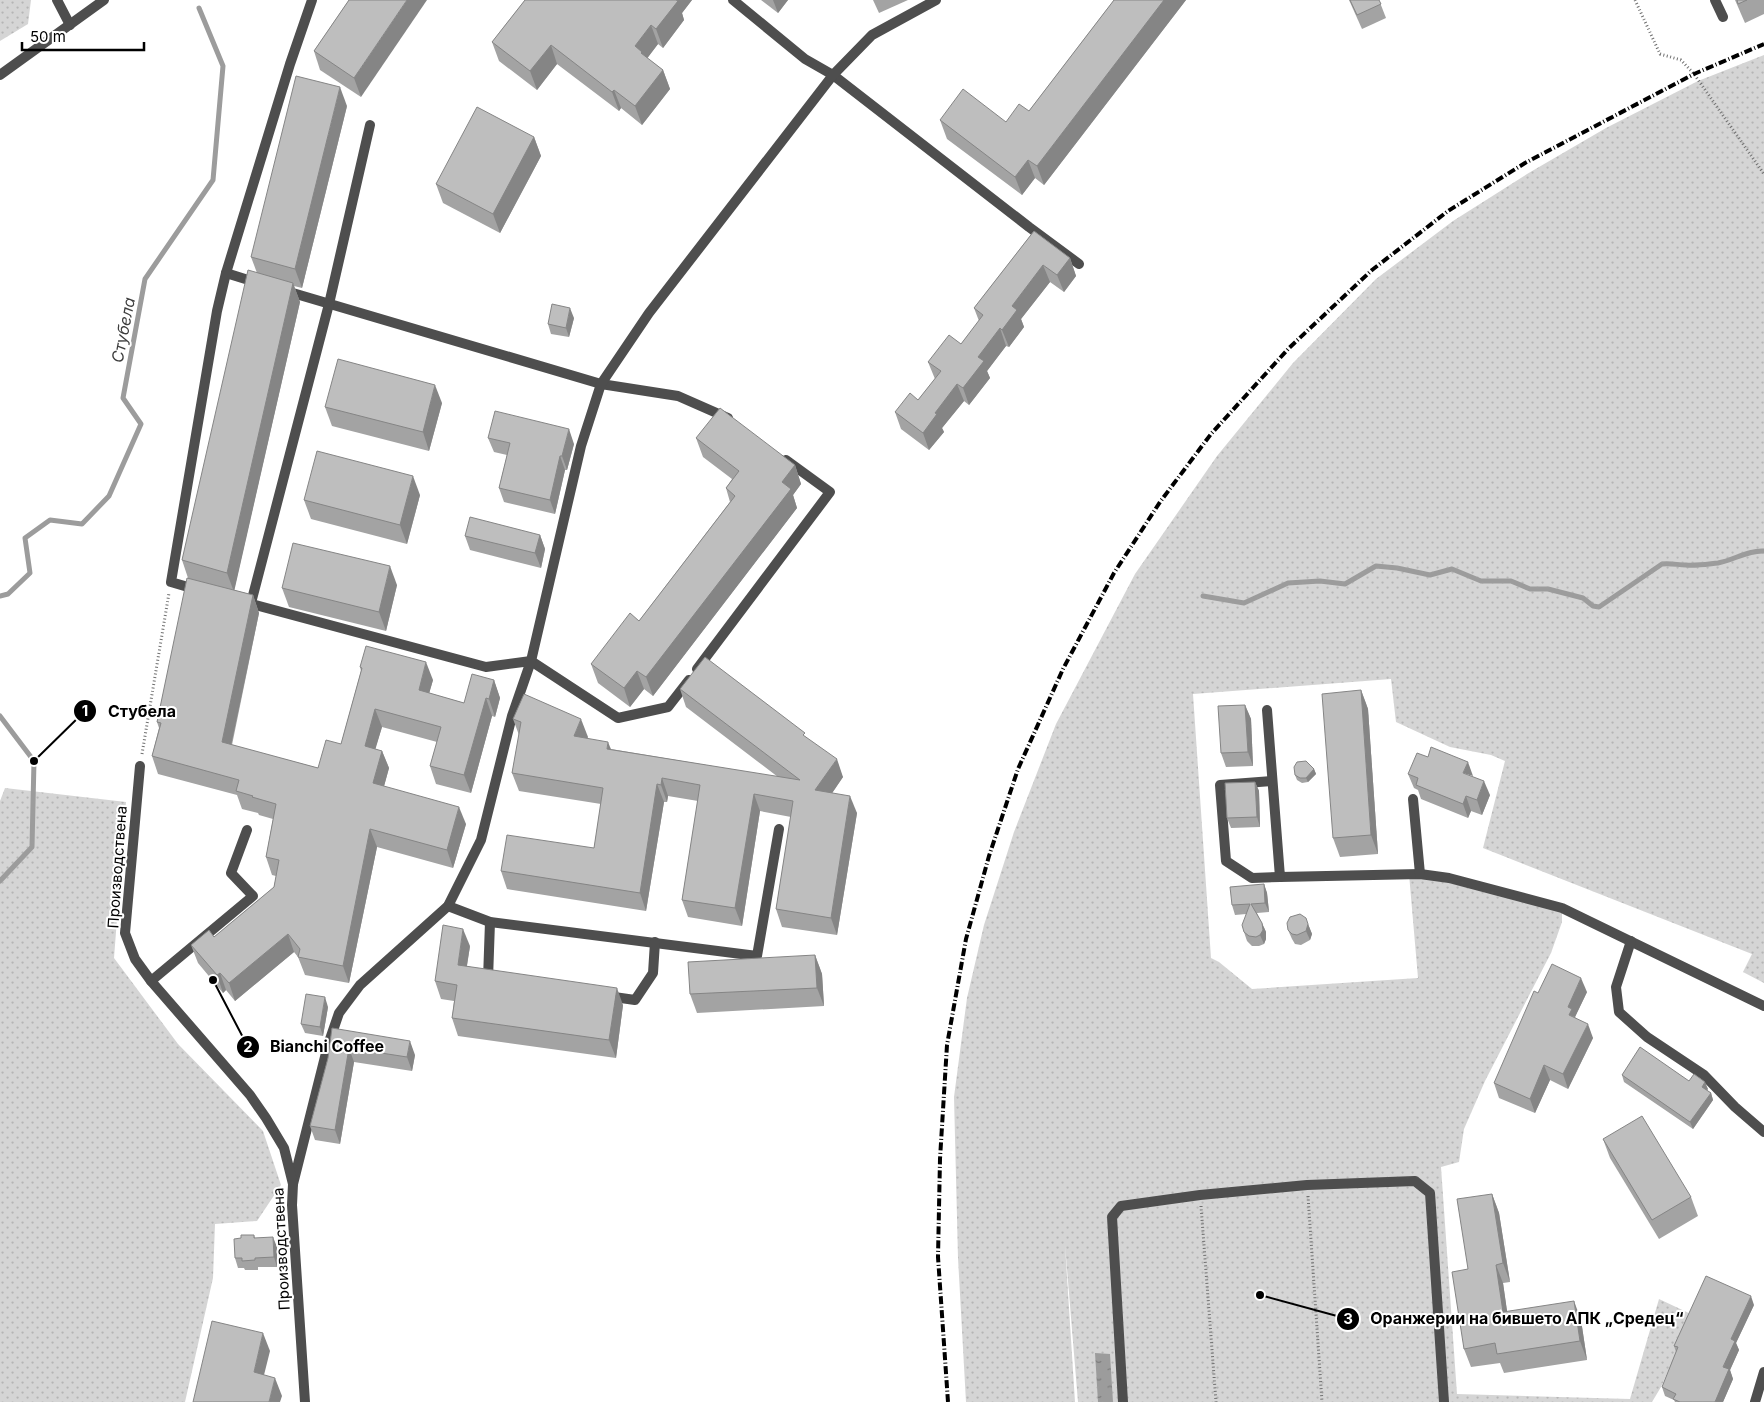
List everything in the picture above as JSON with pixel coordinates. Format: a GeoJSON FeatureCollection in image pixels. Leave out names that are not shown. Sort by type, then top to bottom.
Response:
{"type":"FeatureCollection","features":[{"type":"Feature","properties":{"kind":"street"},"geometry":{"type":"LineString","coordinates":[[57,0],[70,25]]}},
{"type":"Feature","properties":{"kind":"street"},"geometry":{"type":"LineString","coordinates":[[0,74],[104,0]]}},
{"type":"Feature","properties":{"kind":"street"},"geometry":{"type":"LineString","coordinates":[[207,592],[171,582],[217,310],[226,273],[287,73],[312,0]]}},
{"type":"Feature","properties":{"kind":"street"},"geometry":{"type":"LineString","coordinates":[[733,0],[805,60],[832,74],[1079,264]]}},
{"type":"Feature","properties":{"kind":"street"},"geometry":{"type":"LineString","coordinates":[[294,1184],[328,1045],[339,1013],[360,985],[448,906],[481,840],[512,716],[531,660],[580,446],[601,384],[648,313],[832,74],[872,35],[936,0]]}},
{"type":"Feature","properties":{"kind":"street"},"geometry":{"type":"LineString","coordinates":[[1715,0],[1722,17]]}},
{"type":"Feature","properties":{"kind":"street"},"geometry":{"type":"LineString","coordinates":[[251,604],[329,304],[370,125]]}},
{"type":"Feature","properties":{"kind":"street"},"geometry":{"type":"LineString","coordinates":[[226,273],[601,384],[678,396],[723,415],[739,426]]}},
{"type":"Feature","properties":{"kind":"street"},"geometry":{"type":"LineString","coordinates":[[233,599],[486,667],[531,660],[618,718],[668,707],[830,492],[777,454]]}},
{"type":"Feature","properties":{"kind":"street"},"geometry":{"type":"LineString","coordinates":[[1267,710],[1280,878]]}},
{"type":"Feature","properties":{"kind":"street","name":"Производствена"},"geometry":{"type":"LineString","coordinates":[[140,766],[125,933],[134,959],[250,1096],[284,1148],[294,1184],[292,1205],[305,1402]]}},
{"type":"Feature","properties":{"kind":"street"},"geometry":{"type":"LineString","coordinates":[[1272,781],[1220,784],[1226,861],[1252,878],[1420,874],[1449,878],[1562,908],[1764,1006]]}},
{"type":"Feature","properties":{"kind":"street"},"geometry":{"type":"LineString","coordinates":[[1413,799],[1420,874]]}},
{"type":"Feature","properties":{"kind":"street"},"geometry":{"type":"LineString","coordinates":[[448,906],[490,922],[757,956],[779,829]]}},
{"type":"Feature","properties":{"kind":"street"},"geometry":{"type":"LineString","coordinates":[[151,981],[253,896],[231,872],[247,830]]}},
{"type":"Feature","properties":{"kind":"street"},"geometry":{"type":"LineString","coordinates":[[490,922],[488,978],[498,980]]}},
{"type":"Feature","properties":{"kind":"street"},"geometry":{"type":"LineString","coordinates":[[1631,941],[1616,987],[1619,1012],[1646,1037],[1704,1075],[1735,1107],[1764,1132]]}},
{"type":"Feature","properties":{"kind":"street"},"geometry":{"type":"LineString","coordinates":[[596,994],[635,1000],[653,973],[654,942]]}},
{"type":"Feature","properties":{"kind":"street"},"geometry":{"type":"LineString","coordinates":[[1123,1402],[1112,1217],[1121,1206],[1200,1195],[1307,1185],[1415,1181],[1430,1193],[1444,1402]]}},
{"type":"Feature","properties":{"kind":"street"},"geometry":{"type":"LineString","coordinates":[[1755,1402],[1764,1372]]}},
{"type":"Feature","properties":{"kind":"path"},"geometry":{"type":"LineString","coordinates":[[1636,0],[1660,54],[1682,60],[1694,74],[1764,174]]}},
{"type":"Feature","properties":{"kind":"path"},"geometry":{"type":"LineString","coordinates":[[140,766],[171,582]]}},
{"type":"Feature","properties":{"kind":"path"},"geometry":{"type":"LineString","coordinates":[[1307,1185],[1322,1402]]}},
{"type":"Feature","properties":{"kind":"path"},"geometry":{"type":"LineString","coordinates":[[1200,1195],[1216,1402]]}},
{"type":"Feature","properties":{"kind":"shaded area"},"geometry":{"type":"Polygon","coordinates":[[[0,0],[31,0],[28,24],[0,41],[0,0]]]}},
{"type":"Feature","properties":{"kind":"shaded area"},"geometry":{"type":"Polygon","coordinates":[[[1764,55],[1764,983],[1743,972],[1752,954],[1483,848],[1505,761],[1491,755],[1450,747],[1396,722],[1391,679],[1193,694],[1211,958],[1219,962],[1252,989],[1418,978],[1409,874],[1562,908],[1562,922],[1551,953],[1485,1081],[1464,1129],[1459,1162],[1441,1167],[1457,1394],[1630,1399],[1659,1299],[1693,1315],[1661,1387],[1652,1402],[1078,1402],[1065,1245],[1075,1402],[966,1402],[958,1258],[954,1097],[967,998],[984,925],[1014,832],[1056,724],[1135,574],[1217,456],[1293,363],[1376,279],[1453,221],[1527,174],[1606,128],[1698,81],[1764,55]]]}},
{"type":"Feature","properties":{"kind":"shaded area"},"geometry":{"type":"Polygon","coordinates":[[[5,788],[126,802],[114,958],[178,1044],[263,1131],[281,1185],[257,1221],[215,1224],[213,1278],[185,1402],[0,1402],[0,801],[5,788]]]}},
{"type":"Feature","properties":{"kind":"water"},"geometry":{"type":"Polygon","coordinates":[[[1095,1353],[1110,1354],[1113,1402],[1098,1402],[1095,1353]]]}},
{"type":"Feature","properties":{"kind":"building"},"geometry":{"type":"Polygon","coordinates":[[[349,0],[407,0],[354,78],[314,51],[349,0]]]}},
{"type":"Feature","properties":{"kind":"building"},"geometry":{"type":"Polygon","coordinates":[[[525,0],[678,1],[656,29],[651,25],[635,46],[663,70],[635,106],[614,90],[612,92],[551,45],[530,71],[492,42],[525,0]]]}},
{"type":"Feature","properties":{"kind":"building"},"geometry":{"type":"Polygon","coordinates":[[[1114,0],[1164,0],[1037,166],[1028,160],[1015,177],[940,120],[963,89],[1006,122],[1019,104],[1029,111],[1114,0]]]}},
{"type":"Feature","properties":{"kind":"building"},"geometry":{"type":"Polygon","coordinates":[[[1350,0],[1379,0],[1381,4],[1357,15],[1350,0]]]}},
{"type":"Feature","properties":{"kind":"building"},"geometry":{"type":"Polygon","coordinates":[[[1737,0],[1747,0],[1738,4],[1737,0]]]}},
{"type":"Feature","properties":{"kind":"building"},"geometry":{"type":"Polygon","coordinates":[[[296,76],[340,87],[295,269],[251,257],[296,76]]]}},
{"type":"Feature","properties":{"kind":"building"},"geometry":{"type":"Polygon","coordinates":[[[477,107],[534,137],[493,214],[436,184],[477,107]]]}},
{"type":"Feature","properties":{"kind":"building"},"geometry":{"type":"Polygon","coordinates":[[[1034,231],[1070,258],[1057,275],[1043,265],[1012,306],[1017,310],[1002,330],[1000,328],[978,357],[984,361],[963,388],[957,384],[935,413],[937,414],[923,433],[895,412],[910,393],[918,400],[941,371],[928,362],[949,335],[961,344],[983,315],[974,308],[1034,231]]]}},
{"type":"Feature","properties":{"kind":"building"},"geometry":{"type":"Polygon","coordinates":[[[248,270],[293,283],[227,573],[182,560],[248,270]]]}},
{"type":"Feature","properties":{"kind":"building"},"geometry":{"type":"Polygon","coordinates":[[[552,304],[570,308],[566,328],[548,324],[552,304]]]}},
{"type":"Feature","properties":{"kind":"building"},"geometry":{"type":"Polygon","coordinates":[[[338,359],[435,385],[423,432],[325,407],[338,359]]]}},
{"type":"Feature","properties":{"kind":"building"},"geometry":{"type":"Polygon","coordinates":[[[720,408],[795,465],[782,482],[791,489],[646,677],[637,671],[624,688],[591,664],[630,613],[639,621],[735,496],[726,488],[739,471],[696,438],[720,408]]]}},
{"type":"Feature","properties":{"kind":"building"},"geometry":{"type":"Polygon","coordinates":[[[495,411],[569,429],[562,456],[560,456],[550,500],[499,488],[510,443],[488,438],[495,411]]]}},
{"type":"Feature","properties":{"kind":"building"},"geometry":{"type":"Polygon","coordinates":[[[317,451],[413,476],[400,525],[304,500],[317,451]]]}},
{"type":"Feature","properties":{"kind":"building"},"geometry":{"type":"Polygon","coordinates":[[[470,517],[540,535],[535,553],[465,536],[470,517]]]}},
{"type":"Feature","properties":{"kind":"building"},"geometry":{"type":"Polygon","coordinates":[[[293,543],[390,566],[379,612],[282,588],[293,543]]]}},
{"type":"Feature","properties":{"kind":"building"},"geometry":{"type":"Polygon","coordinates":[[[187,578],[253,595],[222,742],[318,768],[326,740],[341,744],[362,668],[360,667],[366,646],[426,662],[419,690],[464,703],[472,674],[494,680],[489,699],[486,698],[464,775],[430,766],[441,727],[375,709],[365,746],[382,751],[373,783],[459,807],[447,850],[370,829],[343,966],[298,957],[300,949],[288,934],[229,983],[220,973],[217,975],[191,945],[209,930],[214,937],[274,887],[279,860],[266,857],[276,804],[236,791],[239,780],[152,756],[161,723],[157,722],[187,578]]]}},
{"type":"Feature","properties":{"kind":"building"},"geometry":{"type":"Polygon","coordinates":[[[705,657],[805,733],[803,735],[837,759],[815,790],[850,796],[831,918],[776,909],[793,801],[754,794],[735,908],[682,900],[700,785],[662,778],[661,785],[657,784],[640,893],[501,871],[507,835],[594,848],[603,788],[512,773],[521,722],[513,719],[524,694],[581,719],[574,736],[608,742],[607,749],[800,780],[680,689],[705,657]]]}},
{"type":"Feature","properties":{"kind":"building"},"geometry":{"type":"Polygon","coordinates":[[[1361,690],[1371,835],[1333,838],[1322,694],[1361,690]]]}},
{"type":"Feature","properties":{"kind":"building"},"geometry":{"type":"Polygon","coordinates":[[[1245,705],[1248,752],[1221,753],[1218,706],[1245,705]]]}},
{"type":"Feature","properties":{"kind":"building"},"geometry":{"type":"Polygon","coordinates":[[[1431,747],[1468,762],[1463,773],[1484,781],[1477,800],[1466,796],[1463,804],[1416,785],[1418,778],[1408,774],[1417,753],[1428,757],[1431,747]]]}},
{"type":"Feature","properties":{"kind":"building"},"geometry":{"type":"Polygon","coordinates":[[[1306,761],[1314,769],[1306,778],[1300,778],[1295,775],[1294,767],[1297,762],[1306,761]]]}},
{"type":"Feature","properties":{"kind":"building"},"geometry":{"type":"Polygon","coordinates":[[[1255,782],[1257,817],[1227,818],[1225,783],[1255,782]]]}},
{"type":"Feature","properties":{"kind":"building"},"geometry":{"type":"Polygon","coordinates":[[[1264,884],[1265,903],[1251,904],[1262,923],[1263,930],[1256,937],[1249,936],[1244,932],[1242,925],[1250,904],[1232,905],[1230,887],[1264,884]]]}},
{"type":"Feature","properties":{"kind":"building"},"geometry":{"type":"Polygon","coordinates":[[[1300,914],[1306,918],[1308,924],[1306,931],[1297,935],[1292,934],[1288,930],[1287,923],[1290,917],[1300,914]]]}},
{"type":"Feature","properties":{"kind":"building"},"geometry":{"type":"Polygon","coordinates":[[[443,925],[463,929],[458,965],[617,988],[609,1040],[452,1018],[457,985],[435,981],[443,925]]]}},
{"type":"Feature","properties":{"kind":"building"},"geometry":{"type":"Polygon","coordinates":[[[815,955],[817,988],[690,994],[688,962],[815,955]]]}},
{"type":"Feature","properties":{"kind":"building"},"geometry":{"type":"Polygon","coordinates":[[[1552,964],[1581,978],[1568,1007],[1572,1009],[1569,1015],[1588,1024],[1563,1074],[1544,1065],[1530,1099],[1494,1083],[1534,991],[1538,993],[1552,964]]]}},
{"type":"Feature","properties":{"kind":"building"},"geometry":{"type":"Polygon","coordinates":[[[306,994],[325,997],[320,1027],[301,1024],[306,994]]]}},
{"type":"Feature","properties":{"kind":"building"},"geometry":{"type":"Polygon","coordinates":[[[332,1028],[410,1041],[407,1057],[349,1048],[335,1130],[310,1126],[328,1058],[332,1028]]]}},
{"type":"Feature","properties":{"kind":"building"},"geometry":{"type":"Polygon","coordinates":[[[1640,1047],[1689,1081],[1694,1074],[1705,1082],[1702,1087],[1711,1093],[1690,1122],[1622,1075],[1640,1047]]]}},
{"type":"Feature","properties":{"kind":"building"},"geometry":{"type":"Polygon","coordinates":[[[1642,1116],[1691,1197],[1652,1220],[1603,1139],[1642,1116]]]}},
{"type":"Feature","properties":{"kind":"building"},"geometry":{"type":"Polygon","coordinates":[[[1492,1194],[1503,1263],[1496,1265],[1503,1312],[1574,1301],[1580,1341],[1497,1354],[1495,1343],[1464,1349],[1452,1272],[1468,1269],[1457,1199],[1492,1194]]]}},
{"type":"Feature","properties":{"kind":"building"},"geometry":{"type":"Polygon","coordinates":[[[241,1235],[254,1235],[254,1238],[273,1237],[274,1257],[242,1261],[242,1258],[235,1258],[234,1239],[241,1238],[241,1235]]]}},
{"type":"Feature","properties":{"kind":"building"},"geometry":{"type":"Polygon","coordinates":[[[1706,1276],[1751,1296],[1731,1339],[1735,1341],[1723,1367],[1729,1369],[1715,1402],[1680,1402],[1673,1399],[1676,1394],[1662,1387],[1678,1347],[1674,1346],[1706,1276]]]}},
{"type":"Feature","properties":{"kind":"building"},"geometry":{"type":"Polygon","coordinates":[[[212,1321],[263,1333],[254,1372],[275,1378],[269,1402],[193,1402],[212,1321]]]}},
{"type":"Feature","properties":{"kind":"waterway","name":"Стубела"},"geometry":{"type":"LineString","coordinates":[[0,596],[8,594],[30,573],[25,538],[50,520],[82,524],[109,496],[141,424],[123,398],[145,279],[213,180],[223,66],[199,8]]}},
{"type":"Feature","properties":{"kind":"waterway"},"geometry":{"type":"LineString","coordinates":[[1203,596],[1244,603],[1288,583],[1320,581],[1345,584],[1376,566],[1430,575],[1452,569],[1481,581],[1511,581],[1530,589],[1548,589],[1583,598],[1593,606],[1599,607],[1662,564],[1694,565],[1718,563],[1752,552],[1764,551]]}},
{"type":"Feature","properties":{"kind":"waterway","name":"Стубела"},"geometry":{"type":"LineString","coordinates":[[0,716],[34,761],[32,847],[0,881]]}},
{"type":"Feature","properties":{"kind":"railway"},"geometry":{"type":"LineString","coordinates":[[948,1402],[938,1257],[940,1159],[947,1045],[966,939],[989,856],[1018,769],[1063,669],[1114,573],[1160,502],[1211,434],[1289,348],[1372,270],[1448,211],[1525,163],[1694,74],[1764,44]]}},
{"type":"Feature","properties":{"kind":"place","name":"Стубела"},"geometry":{"type":"Point","coordinates":[34,761]}},
{"type":"Feature","properties":{"kind":"place","name":"Bianchi Coffee"},"geometry":{"type":"Point","coordinates":[213,980]}},
{"type":"Feature","properties":{"kind":"place","name":"Оранжерии на бившето АПК „Средец“"},"geometry":{"type":"Point","coordinates":[1260,1295]}}]}
